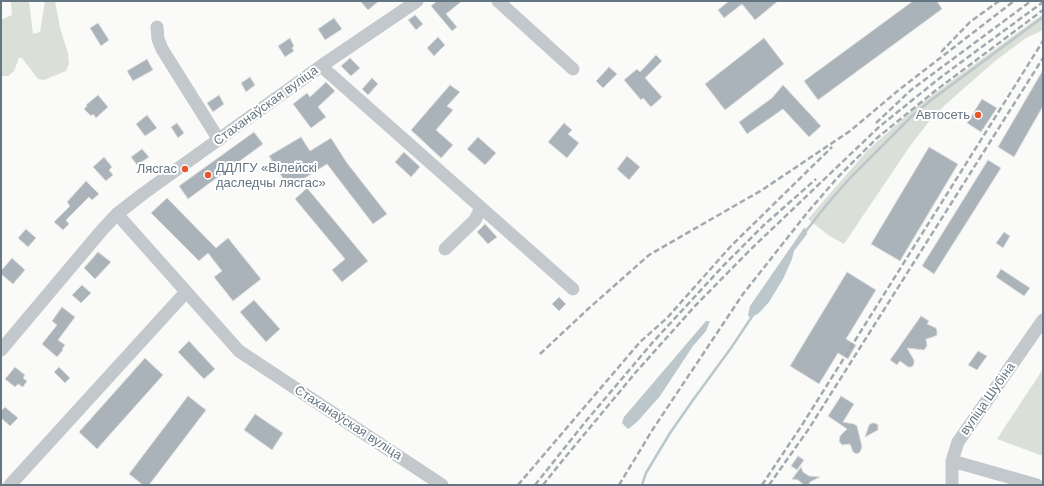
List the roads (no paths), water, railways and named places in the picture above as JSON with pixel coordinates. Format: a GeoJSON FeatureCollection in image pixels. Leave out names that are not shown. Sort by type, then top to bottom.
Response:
{"type":"FeatureCollection","features":[{"type":"Feature","properties":{"kind":"street","name":"Стаханаўская вуліца"},"geometry":{"type":"LineString","coordinates":[[1,350],[117,214],[321,66],[417,1]]}},
{"type":"Feature","properties":{"kind":"street"},"geometry":{"type":"LineString","coordinates":[[498,1],[573,69]]}},
{"type":"Feature","properties":{"kind":"street"},"geometry":{"type":"LineString","coordinates":[[157,28],[158,39],[162,49],[219,140]]}},
{"type":"Feature","properties":{"kind":"street"},"geometry":{"type":"LineString","coordinates":[[321,66],[573,289]]}},
{"type":"Feature","properties":{"kind":"street"},"geometry":{"type":"LineString","coordinates":[[445,249],[475,220],[481,208]]}},
{"type":"Feature","properties":{"kind":"street","name":"Стаханаўская вуліца"},"geometry":{"type":"LineString","coordinates":[[117,214],[239,351],[442,485]]}},
{"type":"Feature","properties":{"kind":"street"},"geometry":{"type":"LineString","coordinates":[[10,485],[186,292]]}},
{"type":"Feature","properties":{"kind":"street","name":"вуліца Шубіна"},"geometry":{"type":"LineString","coordinates":[[952,485],[952,461],[958,442],[1043,320]]}},
{"type":"Feature","properties":{"kind":"street"},"geometry":{"type":"LineString","coordinates":[[952,461],[1037,485]]}},
{"type":"Feature","properties":{"kind":"waterway"},"geometry":{"type":"LineString","coordinates":[[806,231],[852,176],[911,117],[930,101],[1043,17]]}},
{"type":"Feature","properties":{"kind":"waterway"},"geometry":{"type":"LineString","coordinates":[[642,485],[646,473],[670,433],[753,315]]}},
{"type":"Feature","properties":{"kind":"railway"},"geometry":{"type":"LineString","coordinates":[[941,52],[970,22],[999,1]]}},
{"type":"Feature","properties":{"kind":"railway"},"geometry":{"type":"LineString","coordinates":[[540,354],[649,255],[762,190],[850,131],[900,89],[1014,1]]}},
{"type":"Feature","properties":{"kind":"railway"},"geometry":{"type":"LineString","coordinates":[[876,123],[911,90],[1031,1]]}},
{"type":"Feature","properties":{"kind":"railway"},"geometry":{"type":"LineString","coordinates":[[543,485],[636,372],[695,306],[750,250],[879,127],[941,77],[1043,2]]}},
{"type":"Feature","properties":{"kind":"railway"},"geometry":{"type":"LineString","coordinates":[[619,485],[653,429],[743,294],[807,213],[838,177],[877,138],[935,91],[1043,10]]}},
{"type":"Feature","properties":{"kind":"railway"},"geometry":{"type":"LineString","coordinates":[[762,485],[802,425],[1043,41]]}},
{"type":"Feature","properties":{"kind":"railway"},"geometry":{"type":"LineString","coordinates":[[769,485],[808,430],[1043,58]]}},
{"type":"Feature","properties":{"kind":"railway"},"geometry":{"type":"LineString","coordinates":[[518,485],[640,342],[667,318],[731,246],[832,147]]}},
{"type":"Feature","properties":{"kind":"railway"},"geometry":{"type":"LineString","coordinates":[[535,485],[586,421],[653,342],[724,265],[764,225],[816,179]]}},
{"type":"Feature","properties":{"kind":"place","name":"Автосеть"},"geometry":{"type":"Point","coordinates":[978,115]}},
{"type":"Feature","properties":{"kind":"place","name":"Лясгас"},"geometry":{"type":"Point","coordinates":[185,169]}},
{"type":"Feature","properties":{"kind":"place","name":"ДДЛГУ «Вілейскі даследчы лясгас»"},"geometry":{"type":"Point","coordinates":[208,175]}}]}
